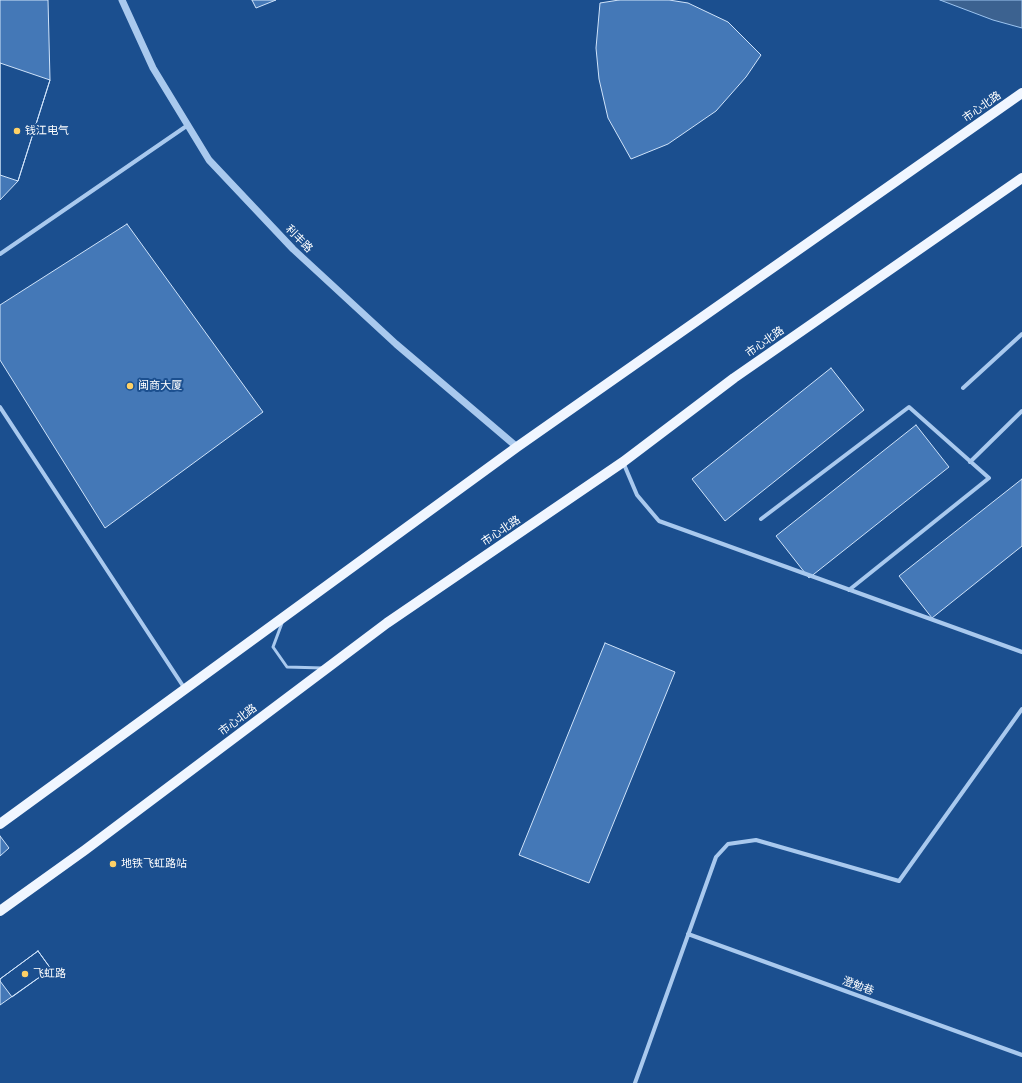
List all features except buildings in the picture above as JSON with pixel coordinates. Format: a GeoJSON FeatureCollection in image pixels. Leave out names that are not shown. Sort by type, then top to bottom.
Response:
{"type":"FeatureCollection","features":[{"type":"Feature","properties":{"kind":"main road","name":"市心北路"},"geometry":{"type":"LineString","coordinates":[[0,824],[517,448],[1022,93]]}},
{"type":"Feature","properties":{"kind":"main road","name":"市心北路"},"geometry":{"type":"LineString","coordinates":[[0,911],[85,850],[388,623],[623,462],[734,378],[1022,178]]}},
{"type":"Feature","properties":{"kind":"street","name":"利丰路"},"geometry":{"type":"LineString","coordinates":[[122,0],[153,68],[209,160],[293,249],[396,344],[517,448]]}},
{"type":"Feature","properties":{"kind":"street"},"geometry":{"type":"LineString","coordinates":[[0,254],[188,125]]}},
{"type":"Feature","properties":{"kind":"street"},"geometry":{"type":"LineString","coordinates":[[963,388],[1022,334]]}},
{"type":"Feature","properties":{"kind":"street"},"geometry":{"type":"LineString","coordinates":[[0,407],[185,689]]}},
{"type":"Feature","properties":{"kind":"street"},"geometry":{"type":"LineString","coordinates":[[761,519],[909,407],[989,478],[849,590]]}},
{"type":"Feature","properties":{"kind":"street"},"geometry":{"type":"LineString","coordinates":[[970,462],[1022,411]]}},
{"type":"Feature","properties":{"kind":"street"},"geometry":{"type":"LineString","coordinates":[[623,462],[637,495],[659,521],[1022,652]]}},
{"type":"Feature","properties":{"kind":"street"},"geometry":{"type":"LineString","coordinates":[[635,1083],[716,857],[728,844],[756,840],[899,881],[1022,709]]}},
{"type":"Feature","properties":{"kind":"street","name":"澄勉巷"},"geometry":{"type":"LineString","coordinates":[[688,934],[1022,1055]]}},
{"type":"Feature","properties":{"kind":"lane"},"geometry":{"type":"LineString","coordinates":[[284,618],[273,647],[287,667],[328,668]]}},
{"type":"Feature","properties":{"kind":"water"},"geometry":{"type":"Polygon","coordinates":[[[940,0],[1022,0],[1022,28],[993,20],[940,0]]]}},
{"type":"Feature","properties":{"kind":"place","name":"钱江电气"},"geometry":{"type":"Point","coordinates":[17,131]}},
{"type":"Feature","properties":{"kind":"place","name":"闽商大厦"},"geometry":{"type":"Point","coordinates":[130,386]}},
{"type":"Feature","properties":{"kind":"place","name":"地铁飞虹路站"},"geometry":{"type":"Point","coordinates":[113,864]}},
{"type":"Feature","properties":{"kind":"place","name":"飞虹路"},"geometry":{"type":"Point","coordinates":[25,974]}}]}
